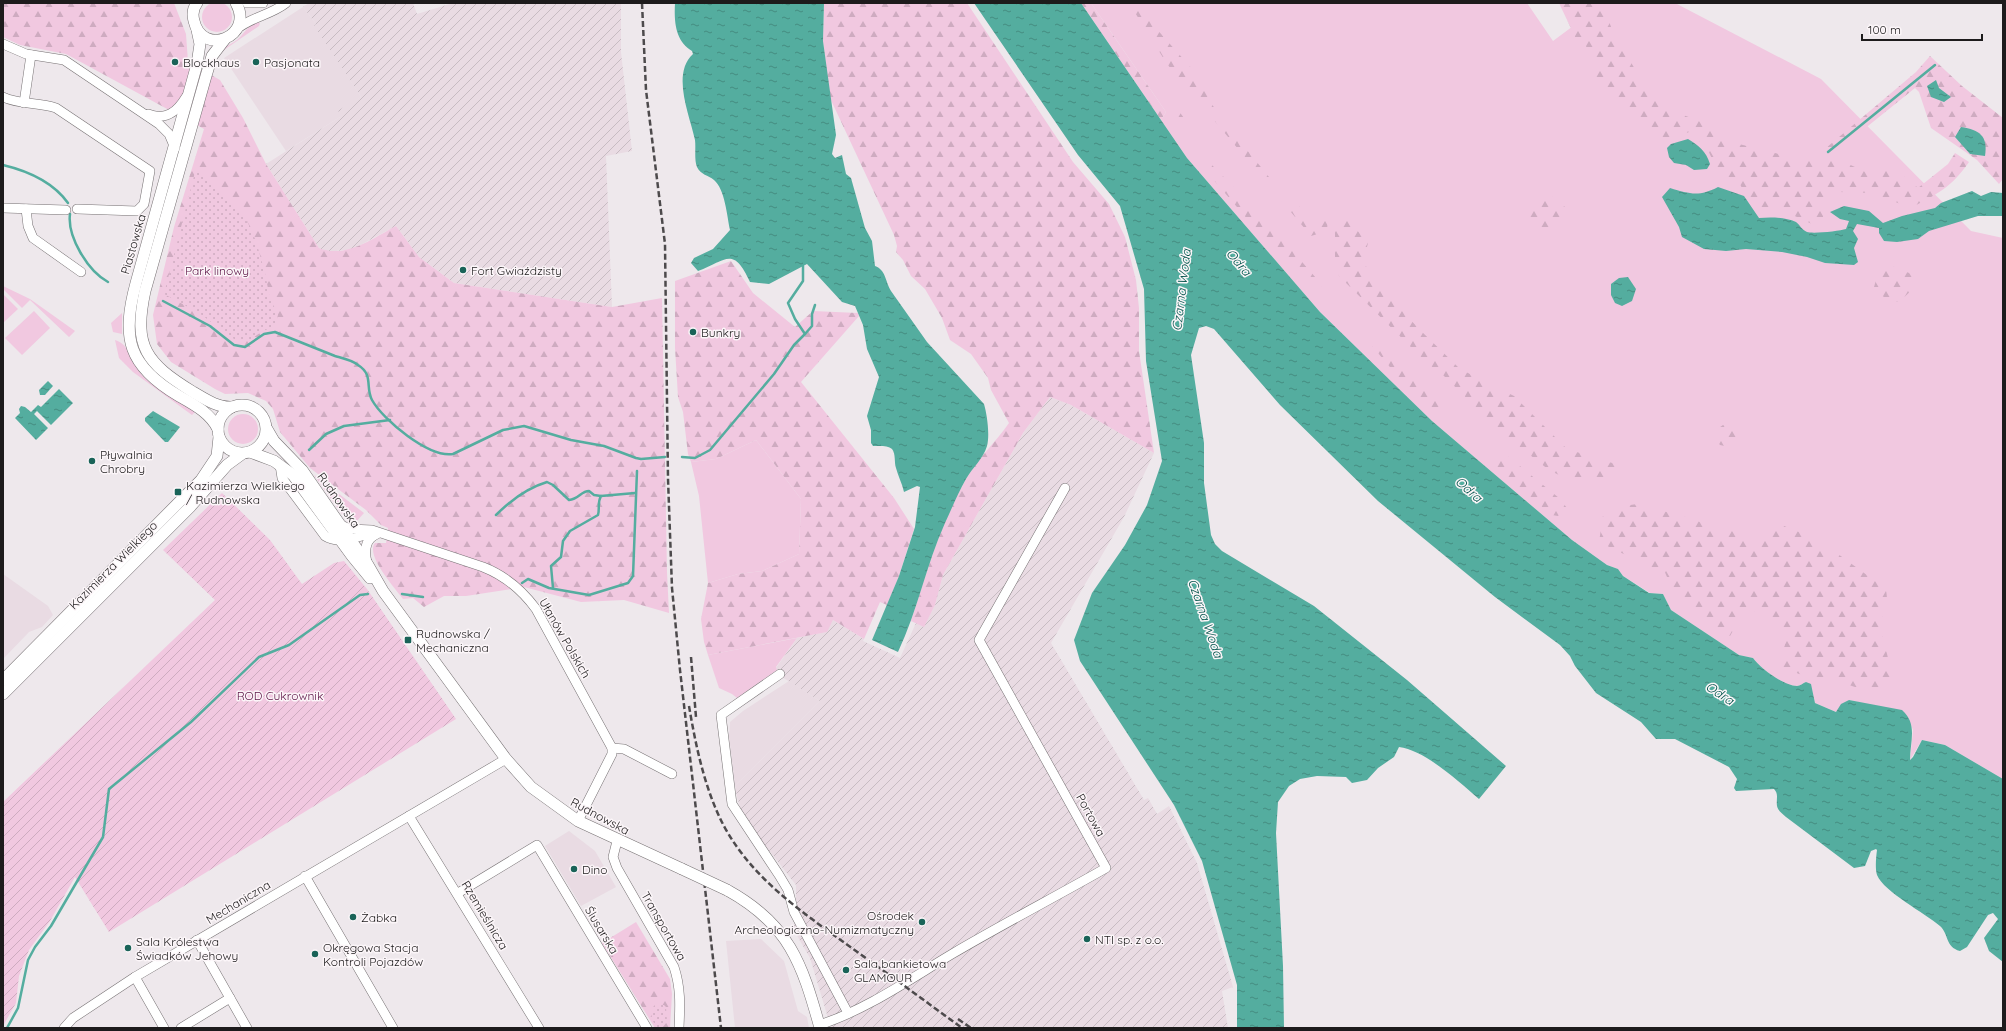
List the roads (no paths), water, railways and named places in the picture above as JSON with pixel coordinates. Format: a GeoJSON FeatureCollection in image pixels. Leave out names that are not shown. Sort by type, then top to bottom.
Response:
{"type":"FeatureCollection","features":[{"type":"Feature","properties":{"kind":"main road"},"geometry":{"type":"LineString","coordinates":[[236,3],[240,16],[237,30]]}},
{"type":"Feature","properties":{"kind":"main road","name":"Piastowska"},"geometry":{"type":"LineString","coordinates":[[194,6],[193,18],[200,48],[175,148],[129,308],[129,336],[133,350],[144,370],[159,384],[204,412],[219,433]]}},
{"type":"Feature","properties":{"kind":"main road"},"geometry":{"type":"LineString","coordinates":[[197,30],[210,40],[225,39]]}},
{"type":"Feature","properties":{"kind":"main road","name":"Piastowska"},"geometry":{"type":"LineString","coordinates":[[232,407],[215,404],[166,375],[148,353],[142,342],[139,322],[147,284],[212,56],[225,39],[237,30]]}},
{"type":"Feature","properties":{"kind":"main road"},"geometry":{"type":"LineString","coordinates":[[245,405],[254,408],[263,417],[266,429],[265,438],[261,445],[246,453],[228,449],[219,433],[222,416],[232,407],[245,405]]}},
{"type":"Feature","properties":{"kind":"main road","name":"Rudnowska"},"geometry":{"type":"LineString","coordinates":[[266,429],[274,441],[302,470],[339,524],[360,567],[383,591]]}},
{"type":"Feature","properties":{"kind":"main road","name":"Kazimierza Wielkiego"},"geometry":{"type":"LineString","coordinates":[[3,680],[201,480],[217,456],[219,433]]}},
{"type":"Feature","properties":{"kind":"main road","name":"Kazimierza Wielkiego"},"geometry":{"type":"LineString","coordinates":[[3,694],[190,507],[227,465],[246,453]]}},
{"type":"Feature","properties":{"kind":"main road","name":"Rudnowska"},"geometry":{"type":"LineString","coordinates":[[246,453],[280,465],[300,485],[368,565],[383,591],[506,759],[531,787],[578,821],[618,841],[728,890],[758,909],[787,940],[801,965],[819,1026]]}},
{"type":"Feature","properties":{"kind":"street"},"geometry":{"type":"LineString","coordinates":[[247,3],[263,3]]}},
{"type":"Feature","properties":{"kind":"street"},"geometry":{"type":"LineString","coordinates":[[237,30],[249,20],[274,11],[286,3]]}},
{"type":"Feature","properties":{"kind":"street"},"geometry":{"type":"LineString","coordinates":[[3,44],[20,53],[64,60],[164,129],[172,139],[175,148]]}},
{"type":"Feature","properties":{"kind":"street"},"geometry":{"type":"LineString","coordinates":[[24,103],[31,55]]}},
{"type":"Feature","properties":{"kind":"street"},"geometry":{"type":"LineString","coordinates":[[134,108],[159,117],[170,115],[181,105],[191,88]]}},
{"type":"Feature","properties":{"kind":"street"},"geometry":{"type":"LineString","coordinates":[[3,97],[14,102],[46,105],[56,108],[150,171],[144,204],[137,211],[77,209]]}},
{"type":"Feature","properties":{"kind":"street"},"geometry":{"type":"LineString","coordinates":[[3,208],[66,210]]}},
{"type":"Feature","properties":{"kind":"street"},"geometry":{"type":"LineString","coordinates":[[26,209],[28,226],[33,238],[81,272]]}},
{"type":"Feature","properties":{"kind":"street","name":"Portowa"},"geometry":{"type":"LineString","coordinates":[[819,1026],[848,1013],[1106,868],[979,640],[1065,488]]}},
{"type":"Feature","properties":{"kind":"street","name":"Ułanów Polskich"},"geometry":{"type":"LineString","coordinates":[[339,524],[350,528],[366,529],[382,533],[484,567],[499,573],[511,581],[536,609],[612,748]]}},
{"type":"Feature","properties":{"kind":"street"},"geometry":{"type":"LineString","coordinates":[[368,565],[365,556],[366,545],[371,537],[382,533]]}},
{"type":"Feature","properties":{"kind":"street","name":"Ułanów Polskich"},"geometry":{"type":"LineString","coordinates":[[345,539],[382,533]]}},
{"type":"Feature","properties":{"kind":"street"},"geometry":{"type":"LineString","coordinates":[[780,674],[721,715],[729,794],[737,814],[788,890],[794,912],[848,1013]]}},
{"type":"Feature","properties":{"kind":"street"},"geometry":{"type":"LineString","coordinates":[[578,821],[612,754],[612,748],[624,749],[672,774]]}},
{"type":"Feature","properties":{"kind":"street","name":"Mechaniczna"},"geometry":{"type":"LineString","coordinates":[[64,1028],[73,1018],[135,977],[506,759]]}},
{"type":"Feature","properties":{"kind":"street","name":"Rzemieślnicza"},"geometry":{"type":"LineString","coordinates":[[409,816],[458,893],[539,1028]]}},
{"type":"Feature","properties":{"kind":"street","name":"Transportowa"},"geometry":{"type":"LineString","coordinates":[[618,841],[613,858],[617,868],[674,967],[681,993],[679,1028]]}},
{"type":"Feature","properties":{"kind":"street","name":"Ślusarska"},"geometry":{"type":"LineString","coordinates":[[458,893],[537,845],[647,1028]]}},
{"type":"Feature","properties":{"kind":"street"},"geometry":{"type":"LineString","coordinates":[[305,876],[393,1028]]}},
{"type":"Feature","properties":{"kind":"street"},"geometry":{"type":"LineString","coordinates":[[197,940],[247,1028]]}},
{"type":"Feature","properties":{"kind":"street"},"geometry":{"type":"LineString","coordinates":[[135,977],[164,1028]]}},
{"type":"Feature","properties":{"kind":"street"},"geometry":{"type":"LineString","coordinates":[[181,1028],[230,998]]}},
{"type":"Feature","properties":{"kind":"water"},"geometry":{"type":"Polygon","coordinates":[[[675,3],[824,3],[823,41],[836,135],[832,154],[835,158],[842,155],[846,174],[851,178],[865,228],[872,241],[875,266],[881,270],[891,291],[927,342],[984,404],[988,425],[987,446],[983,455],[963,484],[938,539],[911,620],[898,652],[872,640],[899,576],[915,527],[920,487],[917,486],[904,492],[896,468],[892,449],[886,446],[873,446],[871,443],[871,430],[867,416],[879,377],[867,349],[863,325],[855,306],[842,302],[807,264],[769,284],[750,282],[739,263],[733,260],[722,260],[698,271],[691,263],[694,258],[713,249],[730,230],[725,203],[718,184],[700,172],[696,164],[695,140],[686,108],[683,84],[683,72],[687,62],[693,54],[692,51],[682,42],[679,36],[675,23],[675,3]]]}},
{"type":"Feature","properties":{"kind":"water"},"geometry":{"type":"Polygon","coordinates":[[[974,3],[1081,3],[1187,158],[1320,312],[1432,421],[1572,540],[1607,565],[1618,569],[1623,576],[1649,593],[1663,594],[1671,610],[1739,655],[1753,658],[1779,680],[1797,686],[1806,682],[1811,684],[1815,703],[1836,712],[1841,704],[1849,700],[1902,710],[1907,715],[1912,727],[1910,760],[1922,740],[1945,745],[2003,779],[2003,962],[1989,951],[1984,938],[1998,919],[1993,913],[1988,915],[1967,947],[1960,951],[1955,949],[1949,943],[1943,929],[1940,926],[1896,895],[1881,882],[1876,872],[1876,849],[1871,851],[1865,866],[1854,868],[1786,817],[1778,809],[1777,795],[1774,789],[1736,791],[1734,788],[1737,779],[1729,767],[1675,739],[1656,739],[1641,722],[1596,693],[1575,666],[1570,656],[1560,645],[1495,597],[1378,501],[1280,405],[1214,329],[1206,326],[1199,328],[1191,355],[1204,443],[1204,483],[1211,535],[1215,544],[1222,551],[1314,606],[1407,680],[1506,766],[1479,799],[1430,760],[1409,749],[1399,747],[1394,757],[1378,768],[1367,780],[1352,783],[1346,777],[1317,776],[1300,779],[1289,786],[1278,802],[1276,833],[1283,966],[1284,1028],[1237,1028],[1237,985],[1202,861],[1174,805],[1080,661],[1074,640],[1092,593],[1125,545],[1147,505],[1162,461],[1146,361],[1144,289],[1120,206],[1078,155],[974,3]]]}},
{"type":"Feature","properties":{"kind":"water"},"geometry":{"type":"Polygon","coordinates":[[[1936,80],[1939,88],[1951,97],[1944,102],[1931,97],[1927,86],[1936,80]]]}},
{"type":"Feature","properties":{"kind":"water"},"geometry":{"type":"Polygon","coordinates":[[[1961,127],[1978,132],[1981,135],[1985,143],[1985,156],[1970,154],[1955,137],[1961,127]]]}},
{"type":"Feature","properties":{"kind":"water"},"geometry":{"type":"Polygon","coordinates":[[[1688,139],[1704,152],[1710,164],[1707,169],[1694,170],[1686,165],[1674,163],[1669,157],[1667,148],[1671,144],[1688,139]]]}},
{"type":"Feature","properties":{"kind":"water"},"geometry":{"type":"Polygon","coordinates":[[[1718,187],[1744,196],[1759,218],[1792,220],[1802,229],[1810,233],[1846,229],[1849,221],[1840,219],[1830,212],[1844,206],[1869,211],[1883,223],[1902,216],[1935,208],[1941,203],[1972,191],[1981,196],[1991,192],[2003,193],[2003,216],[1978,216],[1929,231],[1918,239],[1897,242],[1884,241],[1879,233],[1879,228],[1857,224],[1853,231],[1858,239],[1854,248],[1858,262],[1854,265],[1825,263],[1807,257],[1782,252],[1746,249],[1726,251],[1704,249],[1682,237],[1679,227],[1662,197],[1670,188],[1694,194],[1718,187]]]}},
{"type":"Feature","properties":{"kind":"water"},"geometry":{"type":"Polygon","coordinates":[[[1628,277],[1636,289],[1632,301],[1622,306],[1615,303],[1611,295],[1611,284],[1619,278],[1628,277]]]}},
{"type":"Feature","properties":{"kind":"water"},"geometry":{"type":"Polygon","coordinates":[[[48,381],[53,386],[45,395],[40,395],[39,390],[48,381]]]}},
{"type":"Feature","properties":{"kind":"water"},"geometry":{"type":"Polygon","coordinates":[[[59,389],[73,403],[51,425],[37,411],[34,414],[48,428],[36,440],[15,418],[20,413],[19,409],[21,406],[25,407],[31,412],[38,405],[41,407],[59,389]]]}},
{"type":"Feature","properties":{"kind":"water"},"geometry":{"type":"Polygon","coordinates":[[[153,411],[180,427],[168,442],[165,442],[145,421],[145,418],[153,411]]]}},
{"type":"Feature","properties":{"kind":"waterway"},"geometry":{"type":"LineString","coordinates":[[1828,152],[1935,65]]}},
{"type":"Feature","properties":{"kind":"waterway"},"geometry":{"type":"LineString","coordinates":[[3,165],[39,178],[55,189],[68,203]]}},
{"type":"Feature","properties":{"kind":"waterway"},"geometry":{"type":"LineString","coordinates":[[70,214],[72,233],[80,252],[93,270],[108,282]]}},
{"type":"Feature","properties":{"kind":"waterway"},"geometry":{"type":"LineString","coordinates":[[682,457],[695,458],[710,450],[774,374],[794,345],[805,334],[795,319],[788,303],[803,281],[803,266]]}},
{"type":"Feature","properties":{"kind":"waterway"},"geometry":{"type":"LineString","coordinates":[[163,301],[210,326],[234,345],[245,347],[264,334],[275,332],[356,363],[363,369],[368,377],[369,390],[372,400],[386,417],[396,427],[420,444],[443,454],[453,454],[503,430],[524,426],[571,440],[604,446],[636,458],[665,457]]}},
{"type":"Feature","properties":{"kind":"waterway"},"geometry":{"type":"LineString","coordinates":[[805,334],[812,326],[812,314],[815,305]]}},
{"type":"Feature","properties":{"kind":"waterway"},"geometry":{"type":"LineString","coordinates":[[309,450],[326,434],[344,426],[390,420]]}},
{"type":"Feature","properties":{"kind":"waterway"},"geometry":{"type":"LineString","coordinates":[[522,583],[528,579],[549,588],[589,595],[628,583],[633,576],[637,471]]}},
{"type":"Feature","properties":{"kind":"waterway"},"geometry":{"type":"LineString","coordinates":[[496,515],[507,504],[520,495],[547,482],[553,485],[569,500],[586,491],[589,491],[594,495],[601,496]]}},
{"type":"Feature","properties":{"kind":"waterway"},"geometry":{"type":"LineString","coordinates":[[553,588],[551,566],[561,557],[563,541],[570,531],[598,515],[601,496],[635,493]]}},
{"type":"Feature","properties":{"kind":"waterway"},"geometry":{"type":"LineString","coordinates":[[7,1028],[18,1008],[28,960],[35,947],[51,926],[103,837],[109,789],[191,722],[259,657],[289,645],[360,595],[368,594]]}},
{"type":"Feature","properties":{"kind":"waterway"},"geometry":{"type":"LineString","coordinates":[[402,594],[423,597]]}},
{"type":"Feature","properties":{"kind":"railway"},"geometry":{"type":"LineString","coordinates":[[642,3],[646,90],[665,244],[668,479],[672,588],[721,1028]]}},
{"type":"Feature","properties":{"kind":"railway"},"geometry":{"type":"LineString","coordinates":[[691,657],[696,717]]}},
{"type":"Feature","properties":{"kind":"railway"},"geometry":{"type":"LineString","coordinates":[[689,706],[698,753],[712,799],[725,828],[750,864],[780,894],[962,1028]]}},
{"type":"Feature","properties":{"kind":"railway"},"geometry":{"type":"LineString","coordinates":[[958,1019],[971,1028]]}},
{"type":"Feature","properties":{"kind":"place","name":"Blockhaus"},"geometry":{"type":"Point","coordinates":[175,62]}},
{"type":"Feature","properties":{"kind":"place","name":"Pasjonata"},"geometry":{"type":"Point","coordinates":[256,62]}},
{"type":"Feature","properties":{"kind":"place","name":"Fort Gwiaździsty"},"geometry":{"type":"Point","coordinates":[463,270]}},
{"type":"Feature","properties":{"kind":"place","name":"Bunkry"},"geometry":{"type":"Point","coordinates":[693,332]}},
{"type":"Feature","properties":{"kind":"place","name":"Pływalnia Chrobry"},"geometry":{"type":"Point","coordinates":[92,461]}},
{"type":"Feature","properties":{"kind":"place","name":"Kazimierza Wielkiego / Rudnowska"},"geometry":{"type":"Point","coordinates":[178,492]}},
{"type":"Feature","properties":{"kind":"place","name":"Rudnowska / Mechaniczna"},"geometry":{"type":"Point","coordinates":[408,640]}},
{"type":"Feature","properties":{"kind":"place","name":"Dino"},"geometry":{"type":"Point","coordinates":[574,869]}},
{"type":"Feature","properties":{"kind":"place","name":"Żabka"},"geometry":{"type":"Point","coordinates":[353,917]}},
{"type":"Feature","properties":{"kind":"place","name":"Ośrodek Archeologiczno-Numizmatyczny"},"geometry":{"type":"Point","coordinates":[922,922]}},
{"type":"Feature","properties":{"kind":"place","name":"NTI sp. z o.o."},"geometry":{"type":"Point","coordinates":[1087,939]}},
{"type":"Feature","properties":{"kind":"place","name":"Sala Królestwa Świadków Jehowy"},"geometry":{"type":"Point","coordinates":[128,948]}},
{"type":"Feature","properties":{"kind":"place","name":"Okręgowa Stacja Kontroli Pojazdów"},"geometry":{"type":"Point","coordinates":[315,954]}},
{"type":"Feature","properties":{"kind":"place","name":"Sala bankietowa GLAMOUR"},"geometry":{"type":"Point","coordinates":[846,970]}},
{"type":"Feature","properties":{"kind":"water label","name":"Odra"},"geometry":{"type":"Point","coordinates":[1239,262]}},
{"type":"Feature","properties":{"kind":"water label","name":"Czarna Woda"},"geometry":{"type":"Point","coordinates":[1181,290]}},
{"type":"Feature","properties":{"kind":"water label","name":"Odra"},"geometry":{"type":"Point","coordinates":[1469,489]}},
{"type":"Feature","properties":{"kind":"water label","name":"Czarna Woda"},"geometry":{"type":"Point","coordinates":[1206,618]}},
{"type":"Feature","properties":{"kind":"water label","name":"Odra"},"geometry":{"type":"Point","coordinates":[1720,693]}},
{"type":"Feature","properties":{"kind":"park label","name":"Park linowy"},"geometry":{"type":"Point","coordinates":[217,270]}},
{"type":"Feature","properties":{"kind":"park label","name":"ROD Cukrownik"},"geometry":{"type":"Point","coordinates":[280,695]}}]}
